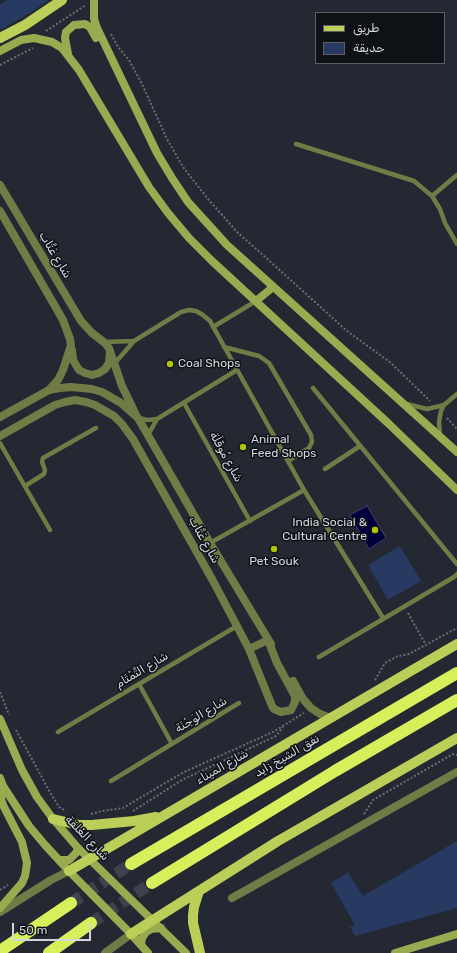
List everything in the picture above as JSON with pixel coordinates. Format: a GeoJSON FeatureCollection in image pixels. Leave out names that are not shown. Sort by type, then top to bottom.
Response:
{"type":"FeatureCollection","features":[{"type":"Feature","properties":{"kind":"highway","name":"نفق الشيخ زايد"},"geometry":{"type":"LineString","coordinates":[[131,864],[457,673]]}},
{"type":"Feature","properties":{"kind":"highway"},"geometry":{"type":"LineString","coordinates":[[152,883],[329,774],[457,700]]}},
{"type":"Feature","properties":{"kind":"highway"},"geometry":{"type":"LineString","coordinates":[[0,951],[71,903]]}},
{"type":"Feature","properties":{"kind":"highway"},"geometry":{"type":"LineString","coordinates":[[48,953],[92,923]]}},
{"type":"Feature","properties":{"kind":"main road"},"geometry":{"type":"LineString","coordinates":[[0,38],[25,25],[62,0]]}},
{"type":"Feature","properties":{"kind":"main road"},"geometry":{"type":"LineString","coordinates":[[92,1],[95,24],[111,58],[157,153],[184,196],[227,245],[457,452]]}},
{"type":"Feature","properties":{"kind":"main road"},"geometry":{"type":"LineString","coordinates":[[68,55],[65,38],[66,32],[74,25],[79,23],[90,27],[102,50],[111,58]]}},
{"type":"Feature","properties":{"kind":"main road"},"geometry":{"type":"LineString","coordinates":[[0,51],[21,40],[34,38],[52,42],[62,48],[79,70],[135,166],[168,213],[212,261],[389,424],[457,490]]}},
{"type":"Feature","properties":{"kind":"main road"},"geometry":{"type":"LineString","coordinates":[[256,301],[273,288]]}},
{"type":"Feature","properties":{"kind":"main road","name":"شارع الميناء"},"geometry":{"type":"LineString","coordinates":[[69,871],[457,644]]}},
{"type":"Feature","properties":{"kind":"main road","name":"شارع الغَلقة"},"geometry":{"type":"LineString","coordinates":[[0,718],[22,770],[37,797],[53,819],[78,848],[186,953]]}},
{"type":"Feature","properties":{"kind":"main road"},"geometry":{"type":"LineString","coordinates":[[132,934],[246,860],[457,738]]}},
{"type":"Feature","properties":{"kind":"main road"},"geometry":{"type":"LineString","coordinates":[[0,778],[29,826],[69,871],[132,934],[148,953]]}},
{"type":"Feature","properties":{"kind":"main road"},"geometry":{"type":"LineString","coordinates":[[0,908],[22,883],[25,876],[27,863],[22,842],[2,805],[1,799],[4,786]]}},
{"type":"Feature","properties":{"kind":"main road"},"geometry":{"type":"LineString","coordinates":[[53,819],[66,823],[84,825],[134,821],[170,812]]}},
{"type":"Feature","properties":{"kind":"main road"},"geometry":{"type":"LineString","coordinates":[[59,860],[69,860],[73,857],[78,848]]}},
{"type":"Feature","properties":{"kind":"main road"},"geometry":{"type":"LineString","coordinates":[[200,891],[194,907],[193,915],[193,923],[200,953]]}},
{"type":"Feature","properties":{"kind":"main road"},"geometry":{"type":"LineString","coordinates":[[141,945],[142,938],[146,932],[151,929],[161,928]]}},
{"type":"Feature","properties":{"kind":"main road"},"geometry":{"type":"LineString","coordinates":[[395,953],[457,934]]}},
{"type":"Feature","properties":{"kind":"street","name":"شارع عَتَّاب"},"geometry":{"type":"LineString","coordinates":[[0,185],[81,321],[109,348],[122,386],[137,418],[303,699],[311,708],[320,714],[331,718]]}},
{"type":"Feature","properties":{"kind":"street","name":"شارع عَتَّاب"},"geometry":{"type":"LineString","coordinates":[[0,211],[63,320],[71,345],[63,370],[58,380],[49,390],[0,417]]}},
{"type":"Feature","properties":{"kind":"street"},"geometry":{"type":"LineString","coordinates":[[71,345],[73,360],[78,370],[85,374],[92,375],[105,369],[109,363],[109,348]]}},
{"type":"Feature","properties":{"kind":"street","name":"شارع عَتَّاب"},"geometry":{"type":"LineString","coordinates":[[49,390],[71,387],[92,389],[102,392],[121,402],[137,418]]}},
{"type":"Feature","properties":{"kind":"street","name":"شارع عَتَّاب"},"geometry":{"type":"LineString","coordinates":[[0,436],[55,405],[75,400],[86,402],[114,416],[133,439],[186,532],[249,648],[272,706],[278,711],[288,712],[291,710],[295,702],[295,696],[276,663],[268,640]]}},
{"type":"Feature","properties":{"kind":"street"},"geometry":{"type":"LineString","coordinates":[[249,648],[268,640]]}},
{"type":"Feature","properties":{"kind":"street"},"geometry":{"type":"LineString","coordinates":[[232,898],[457,772]]}},
{"type":"Feature","properties":{"kind":"street","name":"شارع الميناء"},"geometry":{"type":"LineString","coordinates":[[0,912],[51,880],[69,871]]}},
{"type":"Feature","properties":{"kind":"street"},"geometry":{"type":"LineString","coordinates":[[104,953],[132,934]]}},
{"type":"Feature","properties":{"kind":"lane"},"geometry":{"type":"LineString","coordinates":[[296,144],[414,181],[432,196],[457,244]]}},
{"type":"Feature","properties":{"kind":"lane"},"geometry":{"type":"LineString","coordinates":[[432,196],[457,176]]}},
{"type":"Feature","properties":{"kind":"lane"},"geometry":{"type":"LineString","coordinates":[[213,327],[256,301]]}},
{"type":"Feature","properties":{"kind":"lane"},"geometry":{"type":"LineString","coordinates":[[115,363],[134,340],[181,312],[189,310],[196,311],[210,321],[304,490],[383,618]]}},
{"type":"Feature","properties":{"kind":"lane"},"geometry":{"type":"LineString","coordinates":[[103,342],[134,340]]}},
{"type":"Feature","properties":{"kind":"lane"},"geometry":{"type":"LineString","coordinates":[[224,347],[259,356],[269,363],[311,435],[312,442],[309,448],[288,461]]}},
{"type":"Feature","properties":{"kind":"lane"},"geometry":{"type":"LineString","coordinates":[[137,418],[147,420],[156,419],[237,370]]}},
{"type":"Feature","properties":{"kind":"lane"},"geometry":{"type":"LineString","coordinates":[[313,388],[457,564]]}},
{"type":"Feature","properties":{"kind":"lane"},"geometry":{"type":"LineString","coordinates":[[400,402],[420,408],[435,408],[444,405],[457,394]]}},
{"type":"Feature","properties":{"kind":"lane","name":"شارع مُوقَلَة"},"geometry":{"type":"LineString","coordinates":[[184,403],[250,521]]}},
{"type":"Feature","properties":{"kind":"lane"},"geometry":{"type":"LineString","coordinates":[[440,436],[439,418],[444,405]]}},
{"type":"Feature","properties":{"kind":"lane"},"geometry":{"type":"LineString","coordinates":[[148,436],[156,419]]}},
{"type":"Feature","properties":{"kind":"lane"},"geometry":{"type":"LineString","coordinates":[[25,486],[44,474],[45,470],[42,462],[43,458],[96,428]]}},
{"type":"Feature","properties":{"kind":"lane"},"geometry":{"type":"LineString","coordinates":[[0,442],[50,530]]}},
{"type":"Feature","properties":{"kind":"lane"},"geometry":{"type":"LineString","coordinates":[[325,468],[360,446]]}},
{"type":"Feature","properties":{"kind":"lane"},"geometry":{"type":"LineString","coordinates":[[210,543],[304,490]]}},
{"type":"Feature","properties":{"kind":"lane"},"geometry":{"type":"LineString","coordinates":[[319,657],[457,574]]}},
{"type":"Feature","properties":{"kind":"lane","name":"شارع التَّمْتَام"},"geometry":{"type":"LineString","coordinates":[[58,732],[237,626]]}},
{"type":"Feature","properties":{"kind":"lane","name":"شارع الوَجْنَة"},"geometry":{"type":"LineString","coordinates":[[139,684],[172,744]]}},
{"type":"Feature","properties":{"kind":"lane","name":"شارع الوَجْنَة"},"geometry":{"type":"LineString","coordinates":[[111,781],[239,703]]}},
{"type":"Feature","properties":{"kind":"path"},"geometry":{"type":"LineString","coordinates":[[40,35],[92,1]]}},
{"type":"Feature","properties":{"kind":"path"},"geometry":{"type":"LineString","coordinates":[[110,31],[118,47],[129,60],[142,84],[167,139],[183,167],[208,199],[238,232],[263,256],[347,330],[394,366],[433,404]]}},
{"type":"Feature","properties":{"kind":"path"},"geometry":{"type":"LineString","coordinates":[[0,66],[39,45]]}},
{"type":"Feature","properties":{"kind":"path"},"geometry":{"type":"LineString","coordinates":[[444,415],[457,429]]}},
{"type":"Feature","properties":{"kind":"path"},"geometry":{"type":"LineString","coordinates":[[404,606],[426,645]]}},
{"type":"Feature","properties":{"kind":"path"},"geometry":{"type":"LineString","coordinates":[[374,681],[385,663],[398,656],[409,654],[457,628]]}},
{"type":"Feature","properties":{"kind":"path"},"geometry":{"type":"LineString","coordinates":[[0,692],[12,721]]}},
{"type":"Feature","properties":{"kind":"path"},"geometry":{"type":"LineString","coordinates":[[84,825],[86,815],[123,808],[184,772],[284,726],[311,708]]}},
{"type":"Feature","properties":{"kind":"path"},"geometry":{"type":"LineString","coordinates":[[132,811],[182,780],[276,736],[284,726]]}},
{"type":"Feature","properties":{"kind":"path"},"geometry":{"type":"LineString","coordinates":[[14,728],[51,794],[59,807],[66,813]]}},
{"type":"Feature","properties":{"kind":"path"},"geometry":{"type":"LineString","coordinates":[[364,814],[373,800],[453,754],[457,755]]}},
{"type":"Feature","properties":{"kind":"path"},"geometry":{"type":"LineString","coordinates":[[91,814],[98,815]]}},
{"type":"Feature","properties":{"kind":"green space"},"geometry":{"type":"Polygon","coordinates":[[[7,0],[49,0],[0,30],[0,5],[7,0]]]}},
{"type":"Feature","properties":{"kind":"green space"},"geometry":{"type":"Polygon","coordinates":[[[400,546],[421,581],[388,600],[368,565],[400,546]]]}},
{"type":"Feature","properties":{"kind":"green space"},"geometry":{"type":"Polygon","coordinates":[[[457,841],[457,908],[355,936],[350,927],[355,925],[331,883],[348,872],[363,896],[457,841]]]}},
{"type":"Feature","properties":{"kind":"shaded area"},"geometry":{"type":"Polygon","coordinates":[[[367,506],[386,538],[369,549],[350,515],[367,506]]]}},
{"type":"Feature","properties":{"kind":"tunnel"},"geometry":{"type":"LineString","coordinates":[[71,903],[131,864]]}},
{"type":"Feature","properties":{"kind":"tunnel"},"geometry":{"type":"LineString","coordinates":[[91,923],[152,883]]}},
{"type":"Feature","properties":{"kind":"place","name":"Coal Shops"},"geometry":{"type":"Point","coordinates":[170,364]}},
{"type":"Feature","properties":{"kind":"place","name":"Animal Feed Shops"},"geometry":{"type":"Point","coordinates":[243,447]}},
{"type":"Feature","properties":{"kind":"place","name":"India Social & Cultural Centre"},"geometry":{"type":"Point","coordinates":[375,530]}},
{"type":"Feature","properties":{"kind":"place","name":"Pet Souk"},"geometry":{"type":"Point","coordinates":[274,549]}}]}
